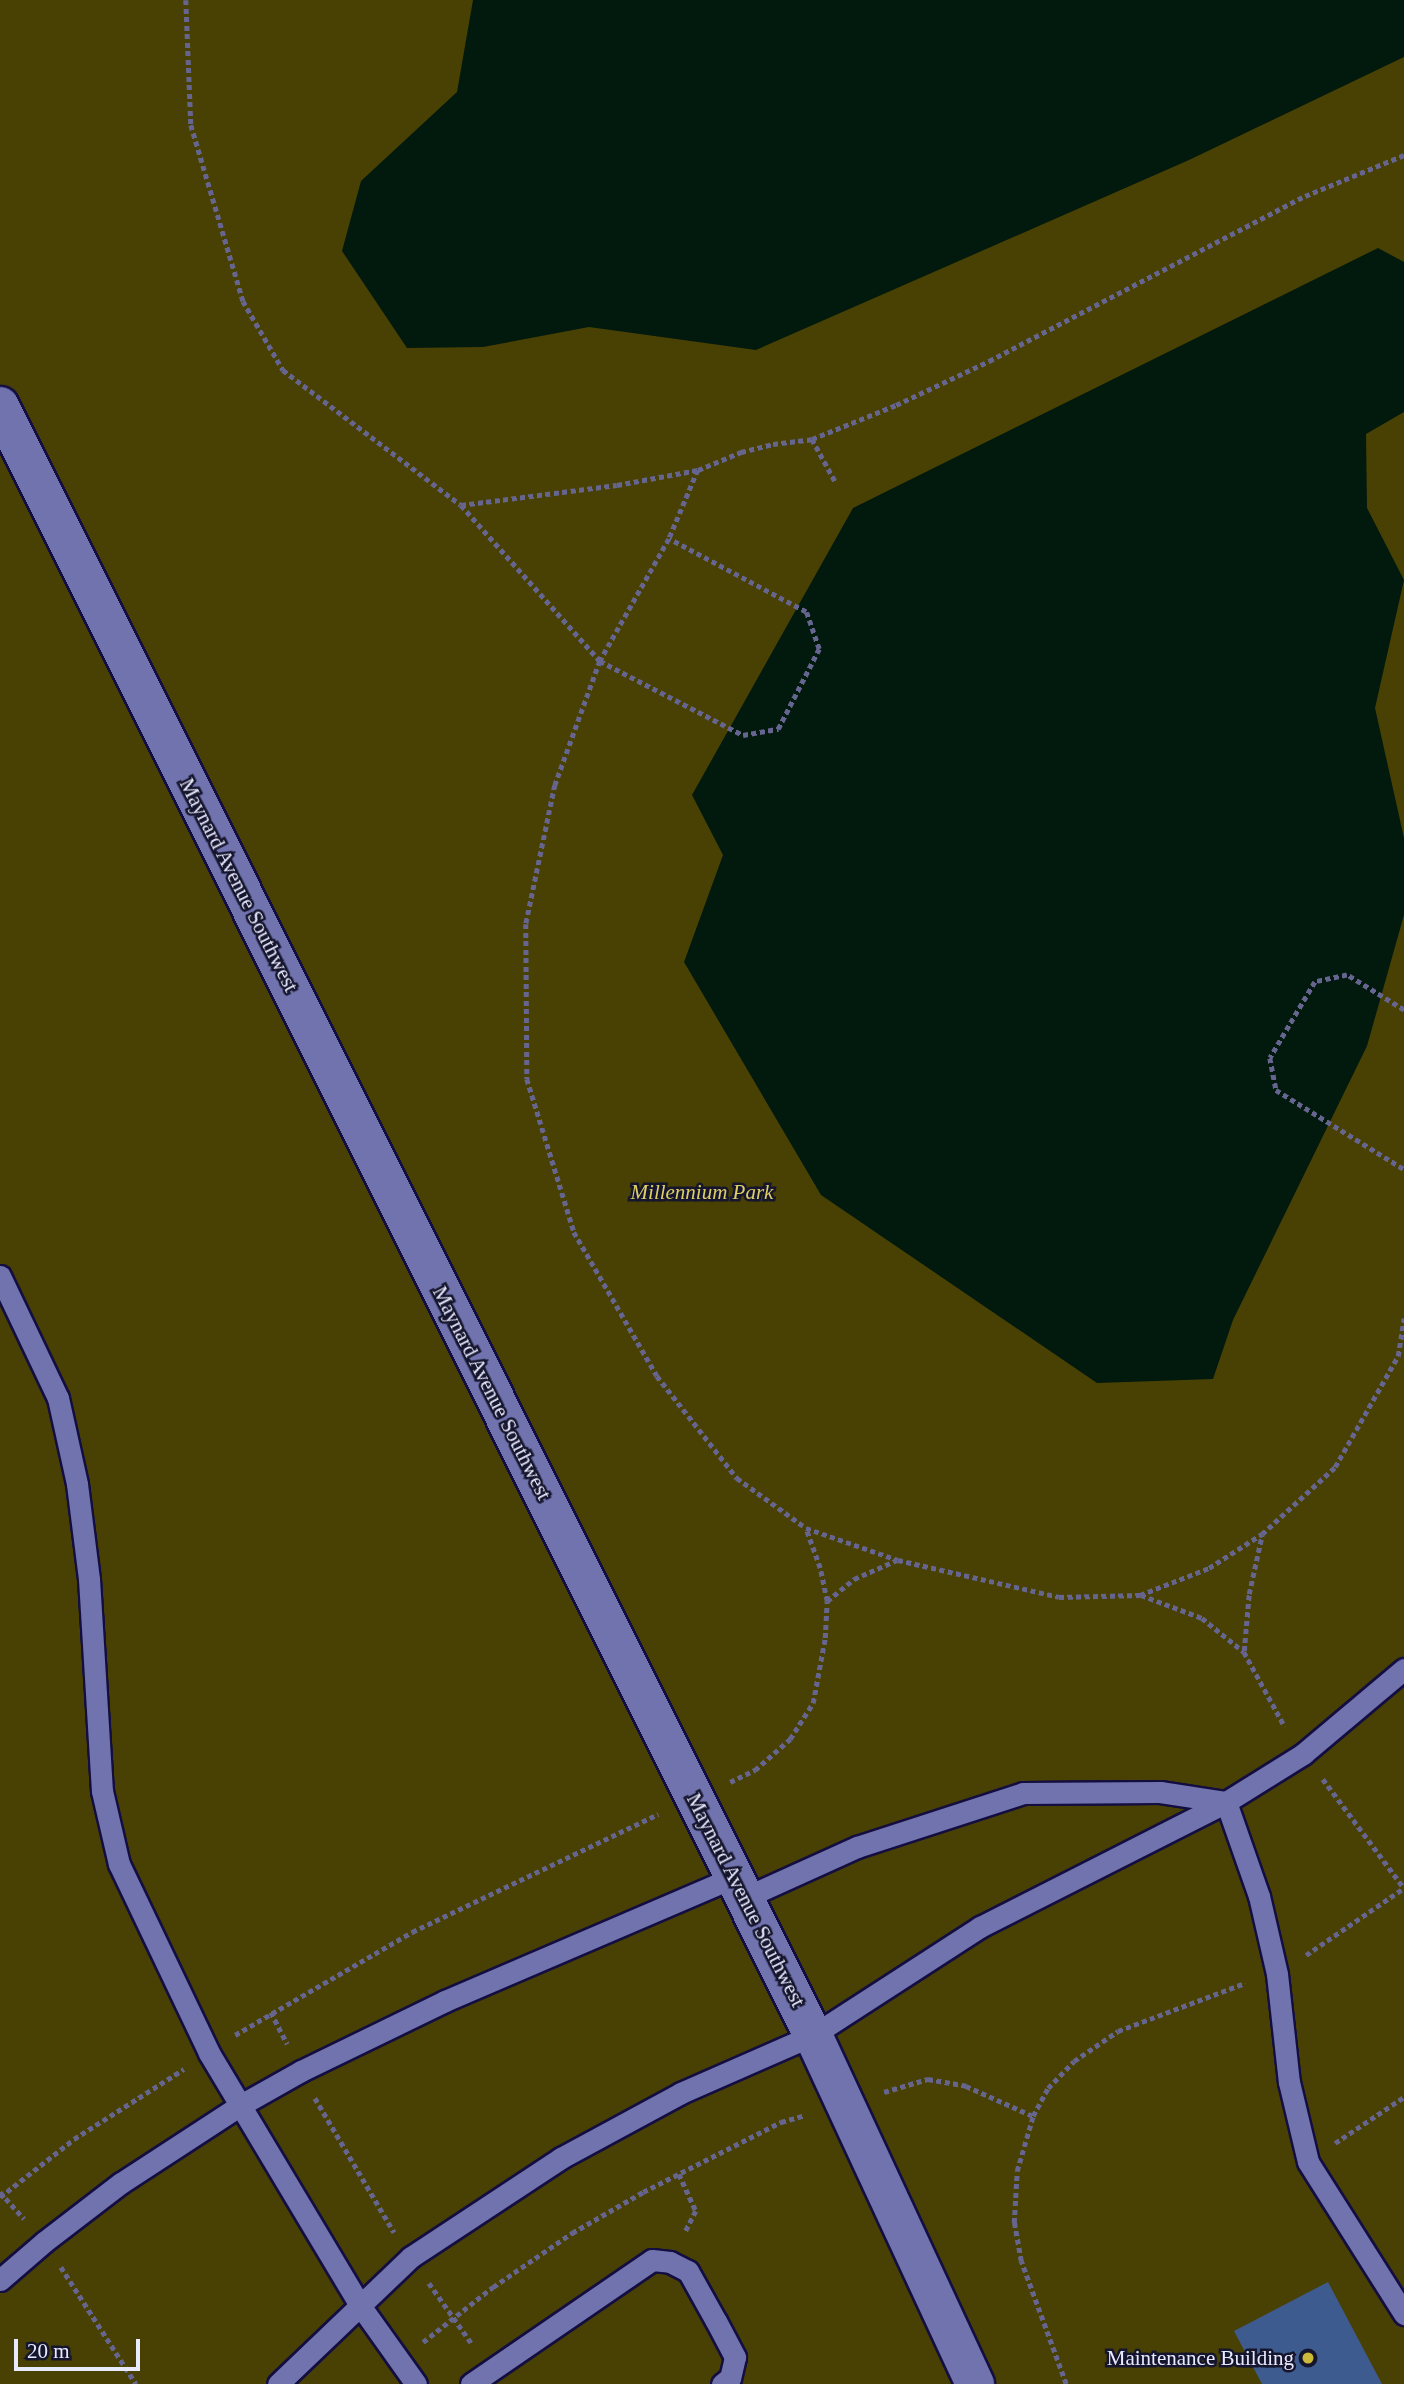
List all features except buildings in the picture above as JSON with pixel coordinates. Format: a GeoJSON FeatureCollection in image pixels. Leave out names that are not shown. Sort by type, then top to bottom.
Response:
{"type":"FeatureCollection","features":[{"type":"Feature","properties":{"kind":"street","name":"Maynard Avenue Southwest"},"geometry":{"type":"LineString","coordinates":[[0,406],[813,2035],[975,2384]]}},
{"type":"Feature","properties":{"kind":"lane"},"geometry":{"type":"LineString","coordinates":[[0,1276],[58,1398],[77,1484],[89,1579],[102,1791],[119,1864],[209,2053],[239,2106],[359,2304],[416,2384]]}},
{"type":"Feature","properties":{"kind":"lane"},"geometry":{"type":"LineString","coordinates":[[278,2384],[411,2257],[561,2158],[681,2093],[813,2035],[980,1927],[1226,1802],[1303,1754],[1404,1669]]}},
{"type":"Feature","properties":{"kind":"lane"},"geometry":{"type":"LineString","coordinates":[[0,2280],[44,2242],[121,2183],[239,2106],[301,2071],[445,2001],[739,1888],[1023,1793],[1160,1792],[1226,1802]]}},
{"type":"Feature","properties":{"kind":"lane"},"geometry":{"type":"LineString","coordinates":[[1226,1802],[1259,1896],[1277,1974],[1289,2082],[1308,2162],[1404,2314]]}},
{"type":"Feature","properties":{"kind":"lane"},"geometry":{"type":"LineString","coordinates":[[471,2384],[652,2260],[670,2262],[688,2271],[735,2357],[730,2378],[722,2384]]}},
{"type":"Feature","properties":{"kind":"path"},"geometry":{"type":"LineString","coordinates":[[186,0],[191,125],[243,301],[283,370],[461,505],[600,661],[743,735],[778,729],[819,649],[806,612],[669,539]]}},
{"type":"Feature","properties":{"kind":"path"},"geometry":{"type":"LineString","coordinates":[[461,505],[617,485],[698,470],[741,452],[812,439],[896,405],[989,361],[1305,196],[1404,155]]}},
{"type":"Feature","properties":{"kind":"path"},"geometry":{"type":"LineString","coordinates":[[812,439],[835,481]]}},
{"type":"Feature","properties":{"kind":"path"},"geometry":{"type":"LineString","coordinates":[[698,470],[669,539],[600,661],[555,785],[526,923],[527,1079],[574,1232],[657,1376],[737,1478],[806,1528],[898,1560],[1059,1597],[1140,1595],[1209,1568],[1262,1534],[1335,1467],[1398,1356],[1404,1318]]}},
{"type":"Feature","properties":{"kind":"path"},"geometry":{"type":"LineString","coordinates":[[1404,1010],[1347,975],[1315,982],[1270,1058],[1276,1090],[1404,1169]]}},
{"type":"Feature","properties":{"kind":"path"},"geometry":{"type":"LineString","coordinates":[[136,2384],[44,2242],[1,2195],[74,2139],[271,2012],[412,1932],[755,1770],[790,1739],[813,1703],[825,1639],[827,1601],[820,1568],[806,1528]]}},
{"type":"Feature","properties":{"kind":"path"},"geometry":{"type":"LineString","coordinates":[[1140,1595],[1202,1618],[1244,1651],[1249,1594],[1262,1534]]}},
{"type":"Feature","properties":{"kind":"path"},"geometry":{"type":"LineString","coordinates":[[827,1601],[854,1579],[898,1560]]}},
{"type":"Feature","properties":{"kind":"path"},"geometry":{"type":"LineString","coordinates":[[1066,2384],[1021,2261],[1014,2223],[1017,2171],[1033,2116],[1048,2088],[1074,2061],[1118,2031],[1186,2004],[1277,1974],[1404,1888]]}},
{"type":"Feature","properties":{"kind":"path"},"geometry":{"type":"LineString","coordinates":[[271,2012],[301,2071],[411,2257],[491,2371]]}},
{"type":"Feature","properties":{"kind":"path"},"geometry":{"type":"LineString","coordinates":[[401,2362],[454,2318],[572,2233],[781,2122],[928,2079],[966,2086],[1033,2116]]}},
{"type":"Feature","properties":{"kind":"path"},"geometry":{"type":"LineString","coordinates":[[1308,2162],[1404,2097]]}},
{"type":"Feature","properties":{"kind":"path"},"geometry":{"type":"LineString","coordinates":[[670,2262],[696,2211],[679,2174]]}},
{"type":"Feature","properties":{"kind":"green space","name":"Millennium Park"},"geometry":{"type":"Polygon","coordinates":[[[0,0],[1404,0],[1404,2384],[0,2384],[0,0]]]}},
{"type":"Feature","properties":{"kind":"shaded area"},"geometry":{"type":"Polygon","coordinates":[[[473,0],[1404,0],[1404,57],[1189,160],[756,350],[589,327],[483,347],[407,348],[342,251],[361,181],[457,92],[473,0]]]}},
{"type":"Feature","properties":{"kind":"shaded area"},"geometry":{"type":"Polygon","coordinates":[[[1378,248],[1404,262],[1404,412],[1366,434],[1367,508],[1404,580],[1375,708],[1404,838],[1404,915],[1367,1046],[1233,1320],[1213,1379],[1097,1383],[821,1195],[684,962],[723,855],[692,795],[853,508],[1378,248]]]}},
{"type":"Feature","properties":{"kind":"place","name":"Maintenance Building"},"geometry":{"type":"Point","coordinates":[1308,2358]}}]}
